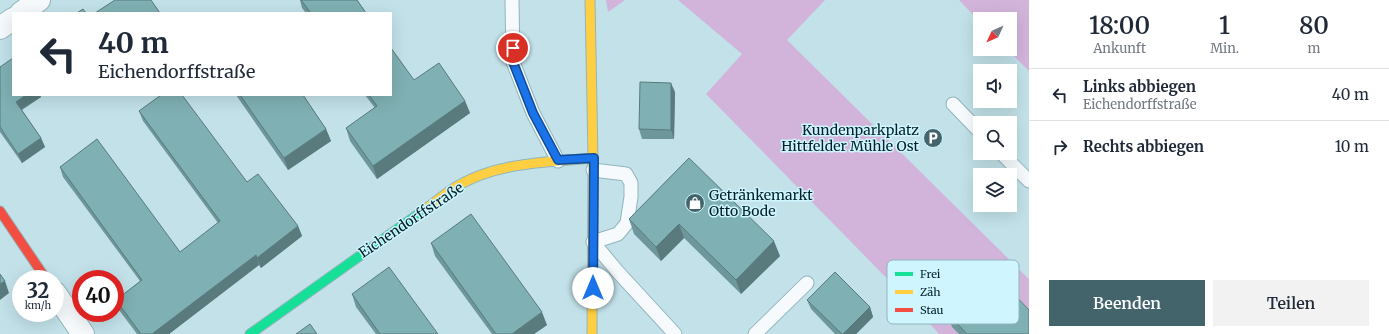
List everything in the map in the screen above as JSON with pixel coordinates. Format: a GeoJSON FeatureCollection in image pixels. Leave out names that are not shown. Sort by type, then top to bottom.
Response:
{"type":"FeatureCollection","features":[{"type":"Feature","properties":{"kind":"street"},"geometry":{"type":"LineString","coordinates":[[22,12],[39,0]]}},
{"type":"Feature","properties":{"kind":"street"},"geometry":{"type":"LineString","coordinates":[[590,0],[593,164],[592,334]]}},
{"type":"Feature","properties":{"kind":"street"},"geometry":{"type":"LineString","coordinates":[[0,28],[12,20]]}},
{"type":"Feature","properties":{"kind":"street","name":"Eichendorffstraße"},"geometry":{"type":"LineString","coordinates":[[250,334],[459,184],[486,174],[558,160],[593,164]]}},
{"type":"Feature","properties":{"kind":"street"},"geometry":{"type":"LineString","coordinates":[[0,211],[40,270]]}},
{"type":"Feature","properties":{"kind":"street"},"geometry":{"type":"LineString","coordinates":[[64,306],[83,334]]}},
{"type":"Feature","properties":{"kind":"lane"},"geometry":{"type":"LineString","coordinates":[[512,0],[513,62],[533,113],[558,160]]}},
{"type":"Feature","properties":{"kind":"lane"},"geometry":{"type":"LineString","coordinates":[[953,104],[973,125]]}},
{"type":"Feature","properties":{"kind":"lane"},"geometry":{"type":"LineString","coordinates":[[1008,160],[1029,181]]}},
{"type":"Feature","properties":{"kind":"lane"},"geometry":{"type":"LineString","coordinates":[[593,164],[626,174],[630,182],[631,197],[627,223],[618,234],[593,242],[616,271],[675,334]]}},
{"type":"Feature","properties":{"kind":"lane"},"geometry":{"type":"LineString","coordinates":[[755,334],[807,283]]}},
{"type":"Feature","properties":{"kind":"shaded area"},"geometry":{"type":"Polygon","coordinates":[[[606,0],[625,0],[608,12],[606,0]]]}},
{"type":"Feature","properties":{"kind":"shaded area"},"geometry":{"type":"Polygon","coordinates":[[[678,0],[825,0],[787,40],[1010,260],[887,260],[887,278],[706,94],[742,54],[678,0]]]}},
{"type":"Feature","properties":{"kind":"shaded area"},"geometry":{"type":"Polygon","coordinates":[[[959,0],[1029,0],[1029,71],[1014,56],[1017,56],[1017,12],[973,12],[973,15],[959,0]]]}},
{"type":"Feature","properties":{"kind":"shaded area"},"geometry":{"type":"Polygon","coordinates":[[[1019,269],[1029,279],[1029,334],[939,334],[930,324],[1019,324],[1019,269]]]}},
{"type":"Feature","properties":{"kind":"building"},"geometry":{"type":"Polygon","coordinates":[[[115,0],[151,0],[159,12],[97,12],[115,0]]]}},
{"type":"Feature","properties":{"kind":"building"},"geometry":{"type":"Polygon","coordinates":[[[301,0],[357,0],[365,12],[310,12],[301,0]]]}},
{"type":"Feature","properties":{"kind":"building"},"geometry":{"type":"Polygon","coordinates":[[[83,9],[85,12],[78,12],[83,9]]]}},
{"type":"Feature","properties":{"kind":"building"},"geometry":{"type":"Polygon","coordinates":[[[392,49],[414,80],[439,63],[465,101],[373,166],[346,128],[377,106],[370,96],[392,96],[392,49]]]}},
{"type":"Feature","properties":{"kind":"building"},"geometry":{"type":"Polygon","coordinates":[[[12,59],[12,96],[25,96],[16,102],[41,138],[18,154],[0,127],[0,67],[12,59]]]}},
{"type":"Feature","properties":{"kind":"building"},"geometry":{"type":"Polygon","coordinates":[[[640,82],[671,83],[671,130],[639,129],[640,82]]]}},
{"type":"Feature","properties":{"kind":"building"},"geometry":{"type":"Polygon","coordinates":[[[160,96],[183,96],[247,182],[258,174],[298,226],[257,258],[256,255],[152,334],[141,334],[124,311],[124,294],[142,280],[60,167],[97,139],[180,252],[220,221],[139,111],[160,96]]]}},
{"type":"Feature","properties":{"kind":"building"},"geometry":{"type":"Polygon","coordinates":[[[241,96],[304,96],[326,129],[284,158],[241,96]]]}},
{"type":"Feature","properties":{"kind":"building","name":"Getränkemarkt Otto Bode"},"geometry":{"type":"Polygon","coordinates":[[[689,158],[774,241],[736,280],[679,224],[656,247],[629,219],[689,158]]]}},
{"type":"Feature","properties":{"kind":"building"},"geometry":{"type":"Polygon","coordinates":[[[471,214],[542,312],[512,334],[496,334],[431,243],[471,214]]]}},
{"type":"Feature","properties":{"kind":"building"},"geometry":{"type":"Polygon","coordinates":[[[389,267],[438,334],[380,334],[352,294],[389,267]]]}},
{"type":"Feature","properties":{"kind":"building"},"geometry":{"type":"Polygon","coordinates":[[[835,272],[870,307],[843,334],[807,300],[835,272]]]}},
{"type":"Feature","properties":{"kind":"building"},"geometry":{"type":"Polygon","coordinates":[[[0,274],[5,281],[0,284],[0,274]]]}},
{"type":"Feature","properties":{"kind":"building"},"geometry":{"type":"Polygon","coordinates":[[[1019,299],[1029,310],[1029,334],[967,334],[958,324],[1019,324],[1019,299]]]}},
{"type":"Feature","properties":{"kind":"building"},"geometry":{"type":"Polygon","coordinates":[[[310,324],[317,334],[296,334],[310,324]]]}},
{"type":"Feature","properties":{"kind":"traffic: fast"},"geometry":{"type":"LineString","coordinates":[[250,334],[427,208]]}},
{"type":"Feature","properties":{"kind":"traffic: slow"},"geometry":{"type":"LineString","coordinates":[[590,0],[593,158],[592,334]]}},
{"type":"Feature","properties":{"kind":"traffic: slow"},"geometry":{"type":"LineString","coordinates":[[427,208],[459,185],[475,177],[491,172],[524,164],[593,158]]}},
{"type":"Feature","properties":{"kind":"traffic: jam"},"geometry":{"type":"LineString","coordinates":[[0,211],[40,270]]}},
{"type":"Feature","properties":{"kind":"place","name":"Kundenparkplatz Hittfelder Mühle Ost"},"geometry":{"type":"Point","coordinates":[933,138]}},
{"type":"Feature","properties":{"kind":"place","name":"Getränkemarkt Otto Bode"},"geometry":{"type":"Point","coordinates":[695,203]}},
{"type":"Feature","properties":{"kind":"route"},"geometry":{"type":"LineString","coordinates":[[513,48],[513,62],[533,113],[558,160],[594,158],[593,288]]}}]}
